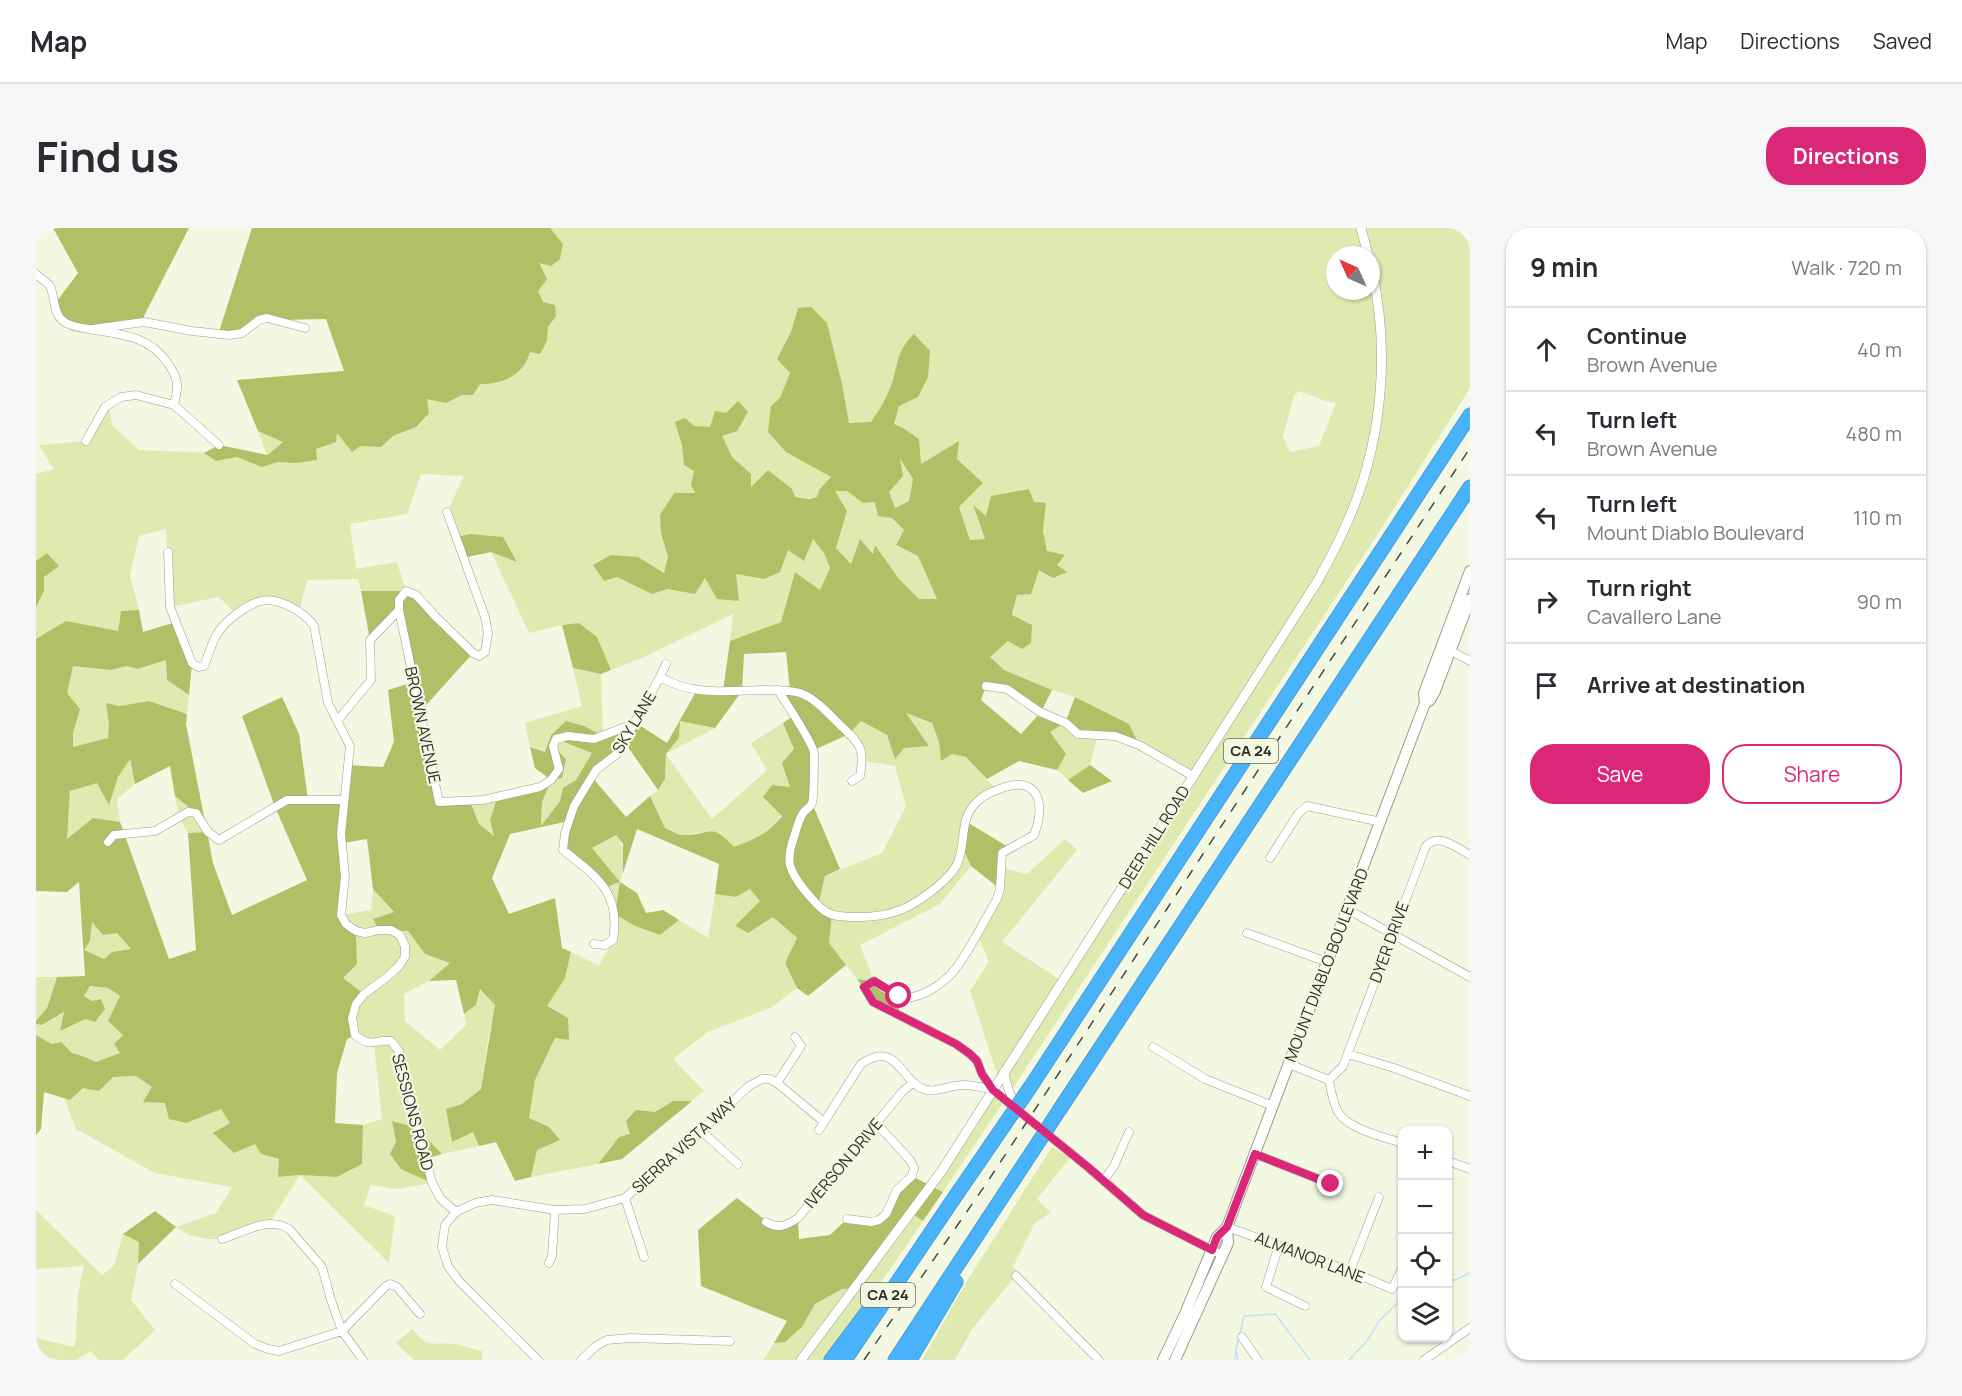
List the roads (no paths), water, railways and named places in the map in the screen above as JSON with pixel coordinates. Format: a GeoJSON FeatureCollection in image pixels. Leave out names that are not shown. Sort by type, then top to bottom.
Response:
{"type":"FeatureCollection","features":[{"type":"Feature","properties":{"kind":"highway","name":"CA 24"},"geometry":{"type":"LineString","coordinates":[[845,1360],[1030,1086],[1470,415]]}},
{"type":"Feature","properties":{"kind":"highway","name":"CA 24"},"geometry":{"type":"LineString","coordinates":[[895,1360],[1470,487]]}},
{"type":"Feature","properties":{"kind":"highway"},"geometry":{"type":"LineString","coordinates":[[910,1360],[1005,1196]]}},
{"type":"Feature","properties":{"kind":"highway"},"geometry":{"type":"LineString","coordinates":[[831,1360],[872,1304],[932,1231]]}},
{"type":"Feature","properties":{"kind":"main road","name":"MOUNT DIABLO BOULEVARD"},"geometry":{"type":"LineString","coordinates":[[1163,1360],[1217,1252],[1228,1243],[1227,1227],[1425,703],[1430,700],[1435,691],[1470,571]]}},
{"type":"Feature","properties":{"kind":"main road","name":"MOUNT DIABLO BOULEVARD"},"geometry":{"type":"LineString","coordinates":[[1446,648],[1470,599]]}},
{"type":"Feature","properties":{"kind":"main road","name":"MOUNT DIABLO BOULEVARD"},"geometry":{"type":"LineString","coordinates":[[1175,1360],[1196,1317],[1217,1252]]}},
{"type":"Feature","properties":{"kind":"street"},"geometry":{"type":"LineString","coordinates":[[1361,228],[1366,246]]}},
{"type":"Feature","properties":{"kind":"street"},"geometry":{"type":"LineString","coordinates":[[36,274],[49,285],[54,305],[62,320],[76,327],[130,335],[159,351],[171,367],[178,382],[174,405]]}},
{"type":"Feature","properties":{"kind":"street","name":"DEER HILL ROAD"},"geometry":{"type":"LineString","coordinates":[[801,1360],[941,1172],[1317,582],[1336,546],[1362,485],[1376,426],[1381,362],[1377,300]]}},
{"type":"Feature","properties":{"kind":"street"},"geometry":{"type":"LineString","coordinates":[[92,329],[144,322],[229,335],[242,333],[259,320],[267,318],[305,328]]}},
{"type":"Feature","properties":{"kind":"street"},"geometry":{"type":"LineString","coordinates":[[86,441],[105,407],[121,398],[136,395],[174,405],[219,445]]}},
{"type":"Feature","properties":{"kind":"street"},"geometry":{"type":"LineString","coordinates":[[338,720],[371,680],[370,640],[399,610],[399,600],[406,591],[417,595],[436,617],[473,652],[479,656],[485,652],[488,633],[485,617],[447,512]]}},
{"type":"Feature","properties":{"kind":"street"},"geometry":{"type":"LineString","coordinates":[[108,842],[114,835],[155,831],[188,812],[196,813],[208,832],[219,840],[287,800],[344,800],[350,746],[328,703],[314,626],[307,617],[284,604],[262,601],[236,614],[218,633],[204,666],[198,667],[192,663],[170,607],[168,552]]}},
{"type":"Feature","properties":{"kind":"street","name":"BROWN AVENUE"},"geometry":{"type":"LineString","coordinates":[[399,610],[439,802],[483,801],[540,787],[551,780],[559,769],[553,746],[556,739],[568,736],[594,739],[636,723]]}},
{"type":"Feature","properties":{"kind":"street"},"geometry":{"type":"LineString","coordinates":[[1446,648],[1470,661]]}},
{"type":"Feature","properties":{"kind":"street"},"geometry":{"type":"LineString","coordinates":[[660,677],[666,664]]}},
{"type":"Feature","properties":{"kind":"street","name":"SKY LANE"},"geometry":{"type":"LineString","coordinates":[[594,944],[605,945],[613,940],[615,914],[612,899],[583,866],[563,850],[565,833],[574,806],[596,770],[617,754],[660,677],[684,688],[711,692],[778,690],[802,693],[822,708],[860,744],[863,761],[860,776],[852,781]]}},
{"type":"Feature","properties":{"kind":"street"},"geometry":{"type":"LineString","coordinates":[[986,686],[1008,689],[1040,712],[1066,723],[1078,734],[1115,736],[1139,745],[1193,776]]}},
{"type":"Feature","properties":{"kind":"street"},"geometry":{"type":"LineString","coordinates":[[778,690],[814,750],[812,803],[802,814],[789,848],[789,868],[818,906],[832,915],[879,917],[903,910],[927,895],[946,879],[958,862],[965,821],[982,797],[1015,784],[1024,785],[1036,794],[1040,804],[1040,814],[1034,835],[1004,851],[1000,856],[997,899],[957,968],[942,982],[916,996],[899,996],[874,981],[864,987],[873,1002],[956,1044],[970,1054],[977,1061],[982,1074],[993,1090],[1104,1180],[1143,1215],[1217,1252]]}},
{"type":"Feature","properties":{"kind":"street","name":"SESSIONS ROAD"},"geometry":{"type":"LineString","coordinates":[[344,800],[341,834],[345,877],[341,915],[346,924],[356,931],[365,933],[391,930],[400,935],[405,946],[405,957],[398,967],[364,994],[356,1004],[352,1018],[355,1035],[365,1043],[391,1041],[399,1051],[432,1183],[441,1199],[456,1212]]}},
{"type":"Feature","properties":{"kind":"street"},"geometry":{"type":"LineString","coordinates":[[1270,858],[1298,814],[1307,806],[1380,822]]}},
{"type":"Feature","properties":{"kind":"street","name":"DYER DRIVE"},"geometry":{"type":"LineString","coordinates":[[1329,1080],[1340,1071],[1426,846],[1432,840],[1441,840],[1470,855]]}},
{"type":"Feature","properties":{"kind":"street"},"geometry":{"type":"LineString","coordinates":[[1347,909],[1470,977]]}},
{"type":"Feature","properties":{"kind":"street"},"geometry":{"type":"LineString","coordinates":[[1247,933],[1327,962]]}},
{"type":"Feature","properties":{"kind":"street"},"geometry":{"type":"LineString","coordinates":[[795,1037],[801,1046],[777,1083],[824,1122]]}},
{"type":"Feature","properties":{"kind":"street"},"geometry":{"type":"LineString","coordinates":[[1153,1047],[1205,1079],[1273,1106]]}},
{"type":"Feature","properties":{"kind":"street"},"geometry":{"type":"LineString","coordinates":[[1347,1054],[1394,1068],[1470,1096]]}},
{"type":"Feature","properties":{"kind":"street"},"geometry":{"type":"LineString","coordinates":[[819,1130],[861,1064],[868,1059],[886,1058],[896,1062],[913,1083],[923,1090],[964,1085],[993,1090]]}},
{"type":"Feature","properties":{"kind":"street"},"geometry":{"type":"LineString","coordinates":[[1288,1065],[1329,1080],[1336,1107],[1346,1121],[1398,1142]]}},
{"type":"Feature","properties":{"kind":"street"},"geometry":{"type":"LineString","coordinates":[[1004,1072],[1017,1108]]}},
{"type":"Feature","properties":{"kind":"street","name":"SIERRA VISTA WAY"},"geometry":{"type":"LineString","coordinates":[[456,1212],[475,1203],[492,1200],[555,1210],[585,1209],[625,1198],[749,1086],[762,1079],[770,1079],[777,1083]]}},
{"type":"Feature","properties":{"kind":"street","name":"IVERSON DRIVE"},"geometry":{"type":"LineString","coordinates":[[766,1222],[773,1227],[785,1226],[798,1218],[903,1091],[913,1083]]}},
{"type":"Feature","properties":{"kind":"street"},"geometry":{"type":"LineString","coordinates":[[847,1219],[871,1222],[879,1220],[886,1214],[897,1190],[912,1176],[914,1168],[910,1160],[876,1124]]}},
{"type":"Feature","properties":{"kind":"street"},"geometry":{"type":"LineString","coordinates":[[701,1131],[738,1164]]}},
{"type":"Feature","properties":{"kind":"street"},"geometry":{"type":"LineString","coordinates":[[1104,1180],[1114,1167],[1129,1132]]}},
{"type":"Feature","properties":{"kind":"street"},"geometry":{"type":"LineString","coordinates":[[1255,1154],[1331,1184]]}},
{"type":"Feature","properties":{"kind":"street"},"geometry":{"type":"LineString","coordinates":[[1452,1162],[1470,1169]]}},
{"type":"Feature","properties":{"kind":"street"},"geometry":{"type":"LineString","coordinates":[[1350,1271],[1379,1197]]}},
{"type":"Feature","properties":{"kind":"street"},"geometry":{"type":"LineString","coordinates":[[625,1198],[644,1257]]}},
{"type":"Feature","properties":{"kind":"street"},"geometry":{"type":"LineString","coordinates":[[549,1263],[552,1256],[555,1210]]}},
{"type":"Feature","properties":{"kind":"street"},"geometry":{"type":"LineString","coordinates":[[456,1212],[446,1226],[442,1247],[448,1266],[459,1281],[538,1360]]}},
{"type":"Feature","properties":{"kind":"street"},"geometry":{"type":"LineString","coordinates":[[222,1239],[270,1222],[291,1230],[322,1267],[342,1330],[363,1360]]}},
{"type":"Feature","properties":{"kind":"street","name":"ALMANOR LANE"},"geometry":{"type":"LineString","coordinates":[[1227,1227],[1350,1271],[1392,1289],[1398,1277]]}},
{"type":"Feature","properties":{"kind":"street"},"geometry":{"type":"LineString","coordinates":[[1279,1245],[1266,1287],[1305,1306]]}},
{"type":"Feature","properties":{"kind":"street"},"geometry":{"type":"LineString","coordinates":[[1016,1276],[1100,1360]]}},
{"type":"Feature","properties":{"kind":"street"},"geometry":{"type":"LineString","coordinates":[[175,1284],[255,1344],[279,1351],[342,1330],[390,1284],[397,1287],[420,1314]]}},
{"type":"Feature","properties":{"kind":"street"},"geometry":{"type":"LineString","coordinates":[[1424,1360],[1470,1328]]}},
{"type":"Feature","properties":{"kind":"street"},"geometry":{"type":"LineString","coordinates":[[1242,1337],[1258,1360]]}},
{"type":"Feature","properties":{"kind":"street"},"geometry":{"type":"LineString","coordinates":[[581,1360],[596,1346],[607,1340],[630,1338],[730,1341]]}},
{"type":"Feature","properties":{"kind":"waterway"},"geometry":{"type":"LineString","coordinates":[[1452,1280],[1470,1273]]}},
{"type":"Feature","properties":{"kind":"waterway"},"geometry":{"type":"LineString","coordinates":[[1349,1360],[1367,1341],[1379,1321],[1398,1303]]}},
{"type":"Feature","properties":{"kind":"waterway"},"geometry":{"type":"LineString","coordinates":[[1238,1360],[1236,1350],[1244,1316],[1275,1314],[1310,1360]]}},
{"type":"Feature","properties":{"kind":"waterway"},"geometry":{"type":"LineString","coordinates":[[1235,1360],[1236,1352]]}},
{"type":"Feature","properties":{"kind":"railway"},"geometry":{"type":"LineString","coordinates":[[864,1360],[986,1184],[1470,448]]}}]}
